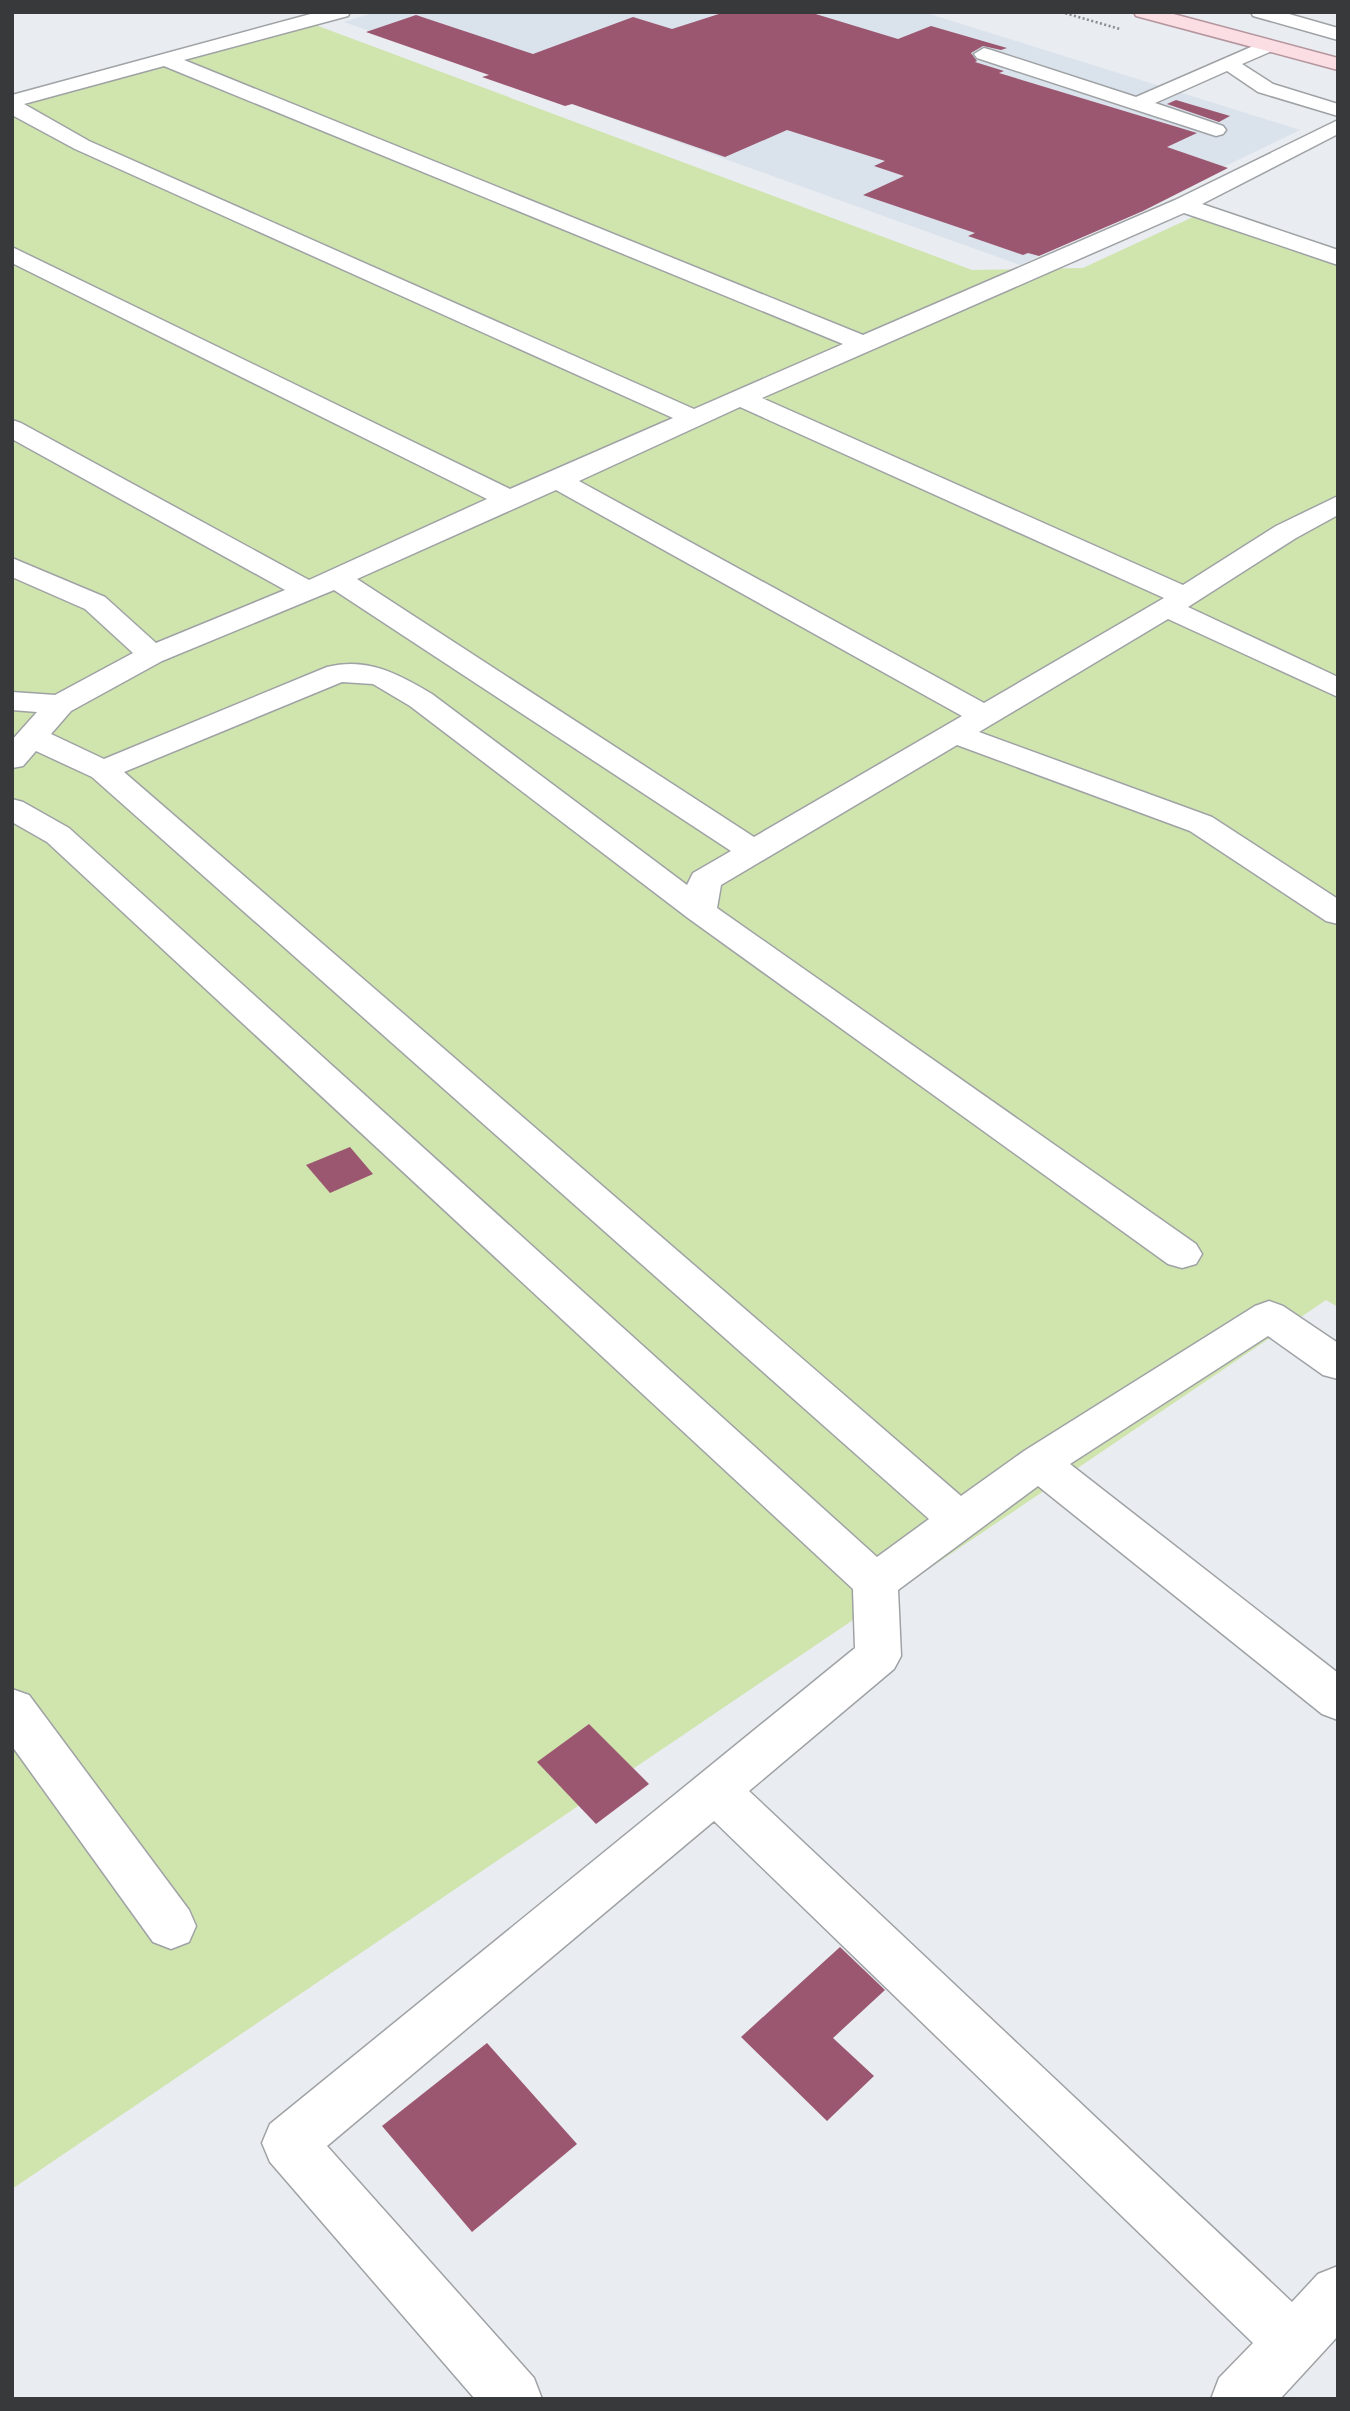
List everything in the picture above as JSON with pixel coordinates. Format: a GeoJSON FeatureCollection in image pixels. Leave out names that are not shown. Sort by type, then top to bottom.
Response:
{"type":"FeatureCollection","features":[{"type":"Feature","properties":{"kind":"main road"},"geometry":{"type":"LineString","coordinates":[[1143,12],[1328,62]]}},
{"type":"Feature","properties":{"kind":"street"},"geometry":{"type":"LineString","coordinates":[[12,104],[341,12]]}},
{"type":"Feature","properties":{"kind":"street"},"geometry":{"type":"LineString","coordinates":[[1263,13],[1338,34]]}},
{"type":"Feature","properties":{"kind":"street"},"geometry":{"type":"LineString","coordinates":[[1137,104],[1267,46]]}},
{"type":"Feature","properties":{"kind":"street"},"geometry":{"type":"LineString","coordinates":[[1328,62],[1338,50]]}},
{"type":"Feature","properties":{"kind":"street"},"geometry":{"type":"LineString","coordinates":[[984,54],[1216,131]]}},
{"type":"Feature","properties":{"kind":"street"},"geometry":{"type":"LineString","coordinates":[[166,60],[866,345]]}},
{"type":"Feature","properties":{"kind":"street"},"geometry":{"type":"LineString","coordinates":[[1229,63],[1240,75],[1270,90],[1338,110]]}},
{"type":"Feature","properties":{"kind":"street"},"geometry":{"type":"LineString","coordinates":[[12,104],[82,145],[694,418]]}},
{"type":"Feature","properties":{"kind":"street"},"geometry":{"type":"LineString","coordinates":[[960,1521],[103,770],[21,747],[60,705],[152,655],[308,591],[509,499],[558,480],[1183,205],[1338,126]]}},
{"type":"Feature","properties":{"kind":"street"},"geometry":{"type":"LineString","coordinates":[[1183,205],[1338,258]]}},
{"type":"Feature","properties":{"kind":"street"},"geometry":{"type":"LineString","coordinates":[[12,254],[509,499]]}},
{"type":"Feature","properties":{"kind":"street"},"geometry":{"type":"LineString","coordinates":[[741,398],[1176,602],[1338,688]]}},
{"type":"Feature","properties":{"kind":"street"},"geometry":{"type":"LineString","coordinates":[[12,428],[308,591]]}},
{"type":"Feature","properties":{"kind":"street"},"geometry":{"type":"LineString","coordinates":[[558,480],[983,715]]}},
{"type":"Feature","properties":{"kind":"street"},"geometry":{"type":"LineString","coordinates":[[699,911],[705,880],[1176,602],[1286,532],[1333,511]]}},
{"type":"Feature","properties":{"kind":"street"},"geometry":{"type":"LineString","coordinates":[[12,566],[94,603],[152,655]]}},
{"type":"Feature","properties":{"kind":"street"},"geometry":{"type":"LineString","coordinates":[[337,578],[753,851]]}},
{"type":"Feature","properties":{"kind":"street"},"geometry":{"type":"LineString","coordinates":[[103,770],[338,673],[380,676],[421,700],[699,911],[1182,1254]]}},
{"type":"Feature","properties":{"kind":"street"},"geometry":{"type":"LineString","coordinates":[[12,701],[60,705]]}},
{"type":"Feature","properties":{"kind":"street"},"geometry":{"type":"LineString","coordinates":[[954,733],[1201,824],[1338,914]]}},
{"type":"Feature","properties":{"kind":"street"},"geometry":{"type":"LineString","coordinates":[[12,809],[58,835],[875,1582],[878,1656],[289,2143],[513,2399]]}},
{"type":"Feature","properties":{"kind":"street"},"geometry":{"type":"LineString","coordinates":[[1257,861],[1338,881]]}},
{"type":"Feature","properties":{"kind":"street"},"geometry":{"type":"LineString","coordinates":[[875,1582],[1040,1463],[1269,1316],[1338,1364]]}},
{"type":"Feature","properties":{"kind":"street"},"geometry":{"type":"LineString","coordinates":[[1040,1463],[1338,1700]]}},
{"type":"Feature","properties":{"kind":"street"},"geometry":{"type":"LineString","coordinates":[[12,1709],[171,1926]]}},
{"type":"Feature","properties":{"kind":"street"},"geometry":{"type":"LineString","coordinates":[[715,1790],[1293,2342]]}},
{"type":"Feature","properties":{"kind":"street"},"geometry":{"type":"LineString","coordinates":[[1240,2399],[1338,2294]]}},
{"type":"Feature","properties":{"kind":"shaded area"},"geometry":{"type":"Polygon","coordinates":[[[376,12],[923,12],[1300,130],[1020,265],[344,22],[376,12]]]}},
{"type":"Feature","properties":{"kind":"green space"},"geometry":{"type":"Polygon","coordinates":[[[310,23],[972,270],[1083,268],[1208,210],[1338,253],[1338,1307],[1326,1300],[12,2189],[12,103],[310,23]]]}},
{"type":"Feature","properties":{"kind":"building"},"geometry":{"type":"Polygon","coordinates":[[[725,12],[809,12],[898,39],[931,26],[1007,48],[1001,50],[983,46],[971,53],[977,61],[975,62],[1004,71],[999,73],[1197,133],[1167,147],[1228,168],[1143,211],[1039,256],[1028,253],[1023,255],[968,236],[975,233],[863,195],[904,176],[874,166],[885,161],[787,130],[725,157],[572,104],[565,106],[482,77],[489,75],[366,32],[416,15],[533,54],[633,17],[672,29],[725,12]]]}},
{"type":"Feature","properties":{"kind":"building"},"geometry":{"type":"Polygon","coordinates":[[[1176,100],[1230,116],[1219,122],[1167,104],[1176,100]]]}},
{"type":"Feature","properties":{"kind":"building"},"geometry":{"type":"Polygon","coordinates":[[[350,1147],[373,1174],[330,1193],[306,1165],[350,1147]]]}},
{"type":"Feature","properties":{"kind":"building"},"geometry":{"type":"Polygon","coordinates":[[[589,1724],[649,1784],[596,1824],[537,1762],[589,1724]]]}},
{"type":"Feature","properties":{"kind":"building"},"geometry":{"type":"Polygon","coordinates":[[[840,1947],[885,1990],[833,2038],[874,2076],[827,2121],[741,2037],[840,1947]]]}},
{"type":"Feature","properties":{"kind":"building"},"geometry":{"type":"Polygon","coordinates":[[[487,2043],[577,2144],[472,2232],[382,2126],[487,2043]]]}}]}
